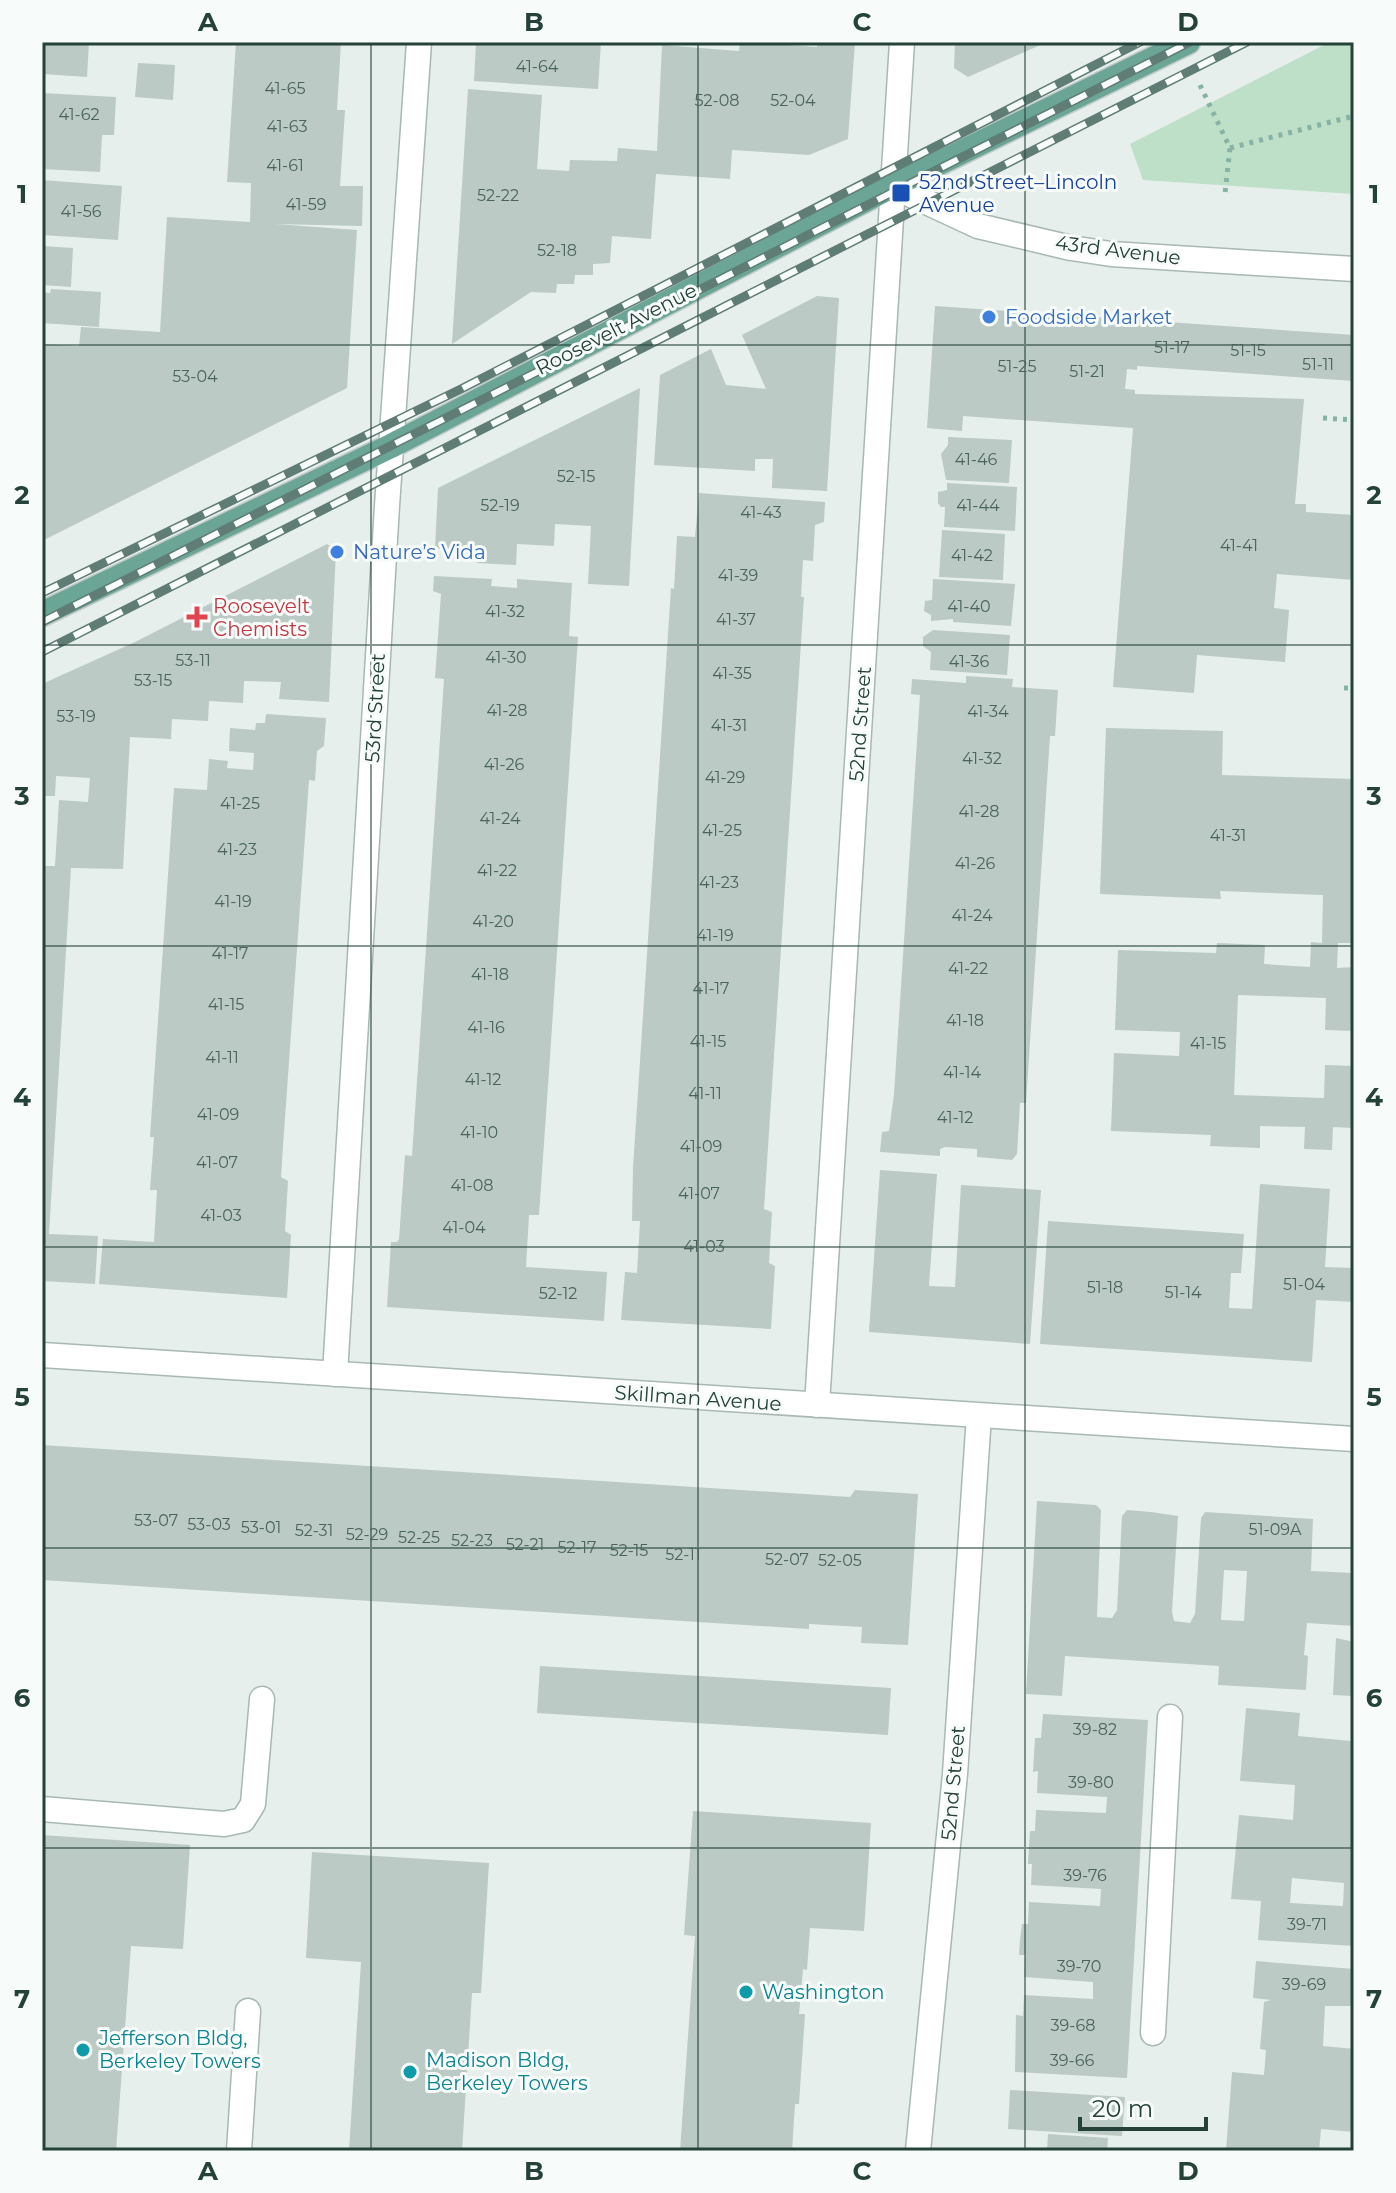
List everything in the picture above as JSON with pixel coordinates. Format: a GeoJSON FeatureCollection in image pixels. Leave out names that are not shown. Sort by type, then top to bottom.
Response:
{"type":"FeatureCollection","features":[{"type":"Feature","properties":{"kind":"main road","name":"Roosevelt Avenue"},"geometry":{"type":"LineString","coordinates":[[42,614],[391,446],[892,186],[1188,42]]}},
{"type":"Feature","properties":{"kind":"street","name":"53rd Street"},"geometry":{"type":"LineString","coordinates":[[335,1374],[391,446],[419,42]]}},
{"type":"Feature","properties":{"kind":"street","name":"52nd Street"},"geometry":{"type":"LineString","coordinates":[[817,1405],[902,42]]}},
{"type":"Feature","properties":{"kind":"street","name":"43rd Avenue"},"geometry":{"type":"LineString","coordinates":[[892,186],[978,226],[1090,251],[1354,269]]}},
{"type":"Feature","properties":{"kind":"street","name":"Skillman Avenue"},"geometry":{"type":"LineString","coordinates":[[42,1355],[1354,1439]]}},
{"type":"Feature","properties":{"kind":"street","name":"52nd Street"},"geometry":{"type":"LineString","coordinates":[[918,2151],[955,1774],[979,1415]]}},
{"type":"Feature","properties":{"kind":"street"},"geometry":{"type":"LineString","coordinates":[[42,1809],[224,1824],[243,1820],[253,1804],[262,1699]]}},
{"type":"Feature","properties":{"kind":"street"},"geometry":{"type":"LineString","coordinates":[[1153,2033],[1170,1717]]}},
{"type":"Feature","properties":{"kind":"street"},"geometry":{"type":"LineString","coordinates":[[239,2151],[248,2011]]}},
{"type":"Feature","properties":{"kind":"path"},"geometry":{"type":"LineString","coordinates":[[1200,85],[1230,148],[1225,193]]}},
{"type":"Feature","properties":{"kind":"path"},"geometry":{"type":"LineString","coordinates":[[1230,148],[1354,116]]}},
{"type":"Feature","properties":{"kind":"path"},"geometry":{"type":"LineString","coordinates":[[1323,418],[1354,420]]}},
{"type":"Feature","properties":{"kind":"path"},"geometry":{"type":"LineString","coordinates":[[1344,688],[1354,688]]}},
{"type":"Feature","properties":{"kind":"green space"},"geometry":{"type":"Polygon","coordinates":[[[1330,42],[1354,42],[1354,194],[1143,180],[1130,144],[1330,42]]]}},
{"type":"Feature","properties":{"kind":"building"},"geometry":{"type":"Polygon","coordinates":[[[42,42],[89,42],[87,77],[42,74],[42,42]]]}},
{"type":"Feature","properties":{"kind":"building"},"geometry":{"type":"Polygon","coordinates":[[[236,42],[341,42],[337,110],[345,110],[340,186],[363,186],[362,226],[275,224],[357,230],[347,388],[42,541],[42,344],[79,346],[81,327],[160,332],[167,217],[250,222],[251,183],[227,182],[236,42]]]}},
{"type":"Feature","properties":{"kind":"building"},"geometry":{"type":"Polygon","coordinates":[[[601,42],[598,89],[474,81],[476,43],[601,42]]]}},
{"type":"Feature","properties":{"kind":"building"},"geometry":{"type":"Polygon","coordinates":[[[740,42],[817,47],[817,42],[855,42],[848,139],[809,155],[732,150],[730,179],[656,174],[651,239],[612,236],[610,263],[593,264],[593,275],[575,275],[574,284],[557,284],[556,293],[531,292],[452,344],[468,89],[542,95],[537,169],[569,171],[570,160],[617,161],[618,148],[657,151],[662,45],[739,51],[740,42]]]}},
{"type":"Feature","properties":{"kind":"building"},"geometry":{"type":"Polygon","coordinates":[[[955,42],[1047,42],[968,77],[954,68],[955,42]]]}},
{"type":"Feature","properties":{"kind":"building"},"geometry":{"type":"Polygon","coordinates":[[[138,63],[175,65],[173,100],[135,97],[138,63]]]}},
{"type":"Feature","properties":{"kind":"building"},"geometry":{"type":"Polygon","coordinates":[[[42,93],[116,97],[114,135],[102,135],[100,172],[42,169],[42,93]]]}},
{"type":"Feature","properties":{"kind":"building"},"geometry":{"type":"Polygon","coordinates":[[[42,180],[122,186],[118,240],[42,235],[42,180]]]}},
{"type":"Feature","properties":{"kind":"building"},"geometry":{"type":"Polygon","coordinates":[[[42,246],[73,248],[71,287],[42,285],[42,246]]]}},
{"type":"Feature","properties":{"kind":"building"},"geometry":{"type":"Polygon","coordinates":[[[51,289],[101,292],[99,327],[42,323],[42,292],[50,293],[51,289]]]}},
{"type":"Feature","properties":{"kind":"building"},"geometry":{"type":"Polygon","coordinates":[[[817,296],[839,298],[827,491],[772,488],[773,459],[755,459],[755,471],[654,465],[660,375],[711,349],[726,385],[766,389],[742,335],[817,296]]]}},
{"type":"Feature","properties":{"kind":"building"},"geometry":{"type":"Polygon","coordinates":[[[935,306],[1354,335],[1354,381],[1137,366],[1137,370],[1127,369],[1125,389],[1135,390],[1135,394],[1304,399],[1295,504],[1306,504],[1306,512],[1354,515],[1354,580],[1277,574],[1274,608],[1289,610],[1285,662],[1197,655],[1194,693],[1113,687],[1133,428],[963,416],[962,431],[927,428],[935,306]]]}},
{"type":"Feature","properties":{"kind":"building"},"geometry":{"type":"Polygon","coordinates":[[[640,388],[629,586],[588,584],[591,526],[555,524],[554,546],[517,544],[516,565],[477,563],[477,552],[435,548],[438,488],[640,388]]]}},
{"type":"Feature","properties":{"kind":"building"},"geometry":{"type":"Polygon","coordinates":[[[948,437],[1012,440],[1009,483],[946,480],[941,454],[948,445],[948,437]]]}},
{"type":"Feature","properties":{"kind":"building"},"geometry":{"type":"Polygon","coordinates":[[[947,483],[1017,487],[1015,531],[944,527],[945,507],[938,503],[938,492],[947,490],[947,483]]]}},
{"type":"Feature","properties":{"kind":"building"},"geometry":{"type":"Polygon","coordinates":[[[699,493],[825,502],[824,522],[815,525],[813,561],[803,560],[801,597],[804,597],[764,1209],[772,1212],[769,1263],[775,1266],[771,1329],[621,1320],[625,1272],[637,1273],[640,1221],[632,1221],[633,1168],[671,588],[674,589],[677,536],[695,537],[699,493]]]}},
{"type":"Feature","properties":{"kind":"building"},"geometry":{"type":"Polygon","coordinates":[[[942,530],[1005,534],[1003,580],[939,577],[942,530]]]}},
{"type":"Feature","properties":{"kind":"building"},"geometry":{"type":"Polygon","coordinates":[[[327,544],[336,550],[329,702],[279,699],[281,682],[244,681],[243,703],[209,701],[208,721],[172,719],[171,739],[130,737],[123,869],[71,868],[49,1234],[98,1236],[95,1284],[42,1281],[42,866],[55,866],[59,800],[88,802],[90,778],[56,776],[55,796],[42,796],[42,684],[135,642],[327,544]]]}},
{"type":"Feature","properties":{"kind":"building"},"geometry":{"type":"Polygon","coordinates":[[[434,576],[492,579],[491,586],[517,588],[517,579],[572,583],[569,636],[578,637],[550,1057],[539,1215],[529,1215],[526,1267],[607,1272],[604,1321],[387,1307],[391,1242],[399,1239],[405,1155],[412,1156],[444,679],[435,678],[441,594],[433,591],[434,576]]]}},
{"type":"Feature","properties":{"kind":"building"},"geometry":{"type":"Polygon","coordinates":[[[933,579],[1015,584],[1011,626],[953,622],[953,619],[931,621],[931,615],[924,611],[925,601],[932,600],[933,579]]]}},
{"type":"Feature","properties":{"kind":"building"},"geometry":{"type":"Polygon","coordinates":[[[933,630],[1010,635],[1007,675],[930,670],[931,652],[923,646],[923,637],[933,630]]]}},
{"type":"Feature","properties":{"kind":"building"},"geometry":{"type":"Polygon","coordinates":[[[966,676],[1013,679],[1012,687],[1058,690],[1055,736],[1050,736],[1026,1103],[1020,1103],[1017,1154],[1012,1160],[977,1157],[977,1149],[945,1147],[940,1149],[940,1156],[880,1152],[882,1132],[889,1131],[894,1094],[920,695],[911,694],[912,679],[966,683],[966,676]]]}},
{"type":"Feature","properties":{"kind":"building"},"geometry":{"type":"Polygon","coordinates":[[[266,714],[326,718],[324,746],[317,751],[315,781],[309,780],[283,1146],[281,1177],[288,1181],[285,1231],[291,1235],[287,1298],[99,1284],[103,1239],[154,1242],[157,1190],[150,1190],[154,1137],[150,1137],[174,788],[207,790],[209,759],[228,761],[227,768],[253,770],[254,753],[229,751],[230,728],[255,730],[256,723],[265,723],[266,714]]]}},
{"type":"Feature","properties":{"kind":"building"},"geometry":{"type":"Polygon","coordinates":[[[1106,728],[1223,731],[1222,775],[1354,779],[1354,943],[1338,943],[1337,968],[1354,967],[1354,1031],[1325,1030],[1326,998],[1238,995],[1234,1095],[1324,1098],[1325,1065],[1354,1066],[1354,1128],[1333,1127],[1332,1150],[1304,1149],[1305,1127],[1260,1126],[1260,1148],[1210,1146],[1211,1135],[1111,1131],[1114,1053],[1179,1056],[1180,1032],[1115,1030],[1118,950],[1216,953],[1217,943],[1265,945],[1264,964],[1310,967],[1311,942],[1322,943],[1323,895],[1220,891],[1221,899],[1100,894],[1106,728]]]}},
{"type":"Feature","properties":{"kind":"building"},"geometry":{"type":"Polygon","coordinates":[[[880,1170],[937,1174],[929,1286],[955,1287],[961,1185],[1041,1190],[1030,1344],[869,1332],[880,1170]]]}},
{"type":"Feature","properties":{"kind":"building"},"geometry":{"type":"Polygon","coordinates":[[[1260,1184],[1330,1189],[1325,1267],[1354,1268],[1354,1302],[1316,1300],[1312,1362],[1040,1344],[1048,1221],[1244,1234],[1241,1273],[1231,1273],[1229,1308],[1252,1309],[1260,1184]]]}},
{"type":"Feature","properties":{"kind":"building"},"geometry":{"type":"Polygon","coordinates":[[[42,1445],[850,1497],[855,1490],[918,1494],[908,1645],[861,1643],[862,1627],[809,1624],[809,1629],[42,1580],[42,1445]]]}},
{"type":"Feature","properties":{"kind":"building"},"geometry":{"type":"Polygon","coordinates":[[[1037,1501],[1096,1505],[1101,1510],[1097,1617],[1112,1618],[1117,1610],[1122,1516],[1127,1510],[1178,1516],[1174,1621],[1190,1623],[1195,1614],[1201,1518],[1205,1512],[1313,1519],[1311,1571],[1354,1573],[1354,1626],[1307,1623],[1304,1655],[1308,1656],[1306,1690],[1218,1685],[1219,1666],[1065,1656],[1062,1696],[1026,1694],[1037,1501]],[[1224,1570],[1221,1620],[1244,1621],[1247,1571],[1224,1570]]]}},
{"type":"Feature","properties":{"kind":"building"},"geometry":{"type":"Polygon","coordinates":[[[1336,1638],[1354,1642],[1354,1696],[1333,1695],[1336,1638]]]}},
{"type":"Feature","properties":{"kind":"building"},"geometry":{"type":"Polygon","coordinates":[[[540,1666],[891,1688],[888,1735],[537,1713],[540,1666]]]}},
{"type":"Feature","properties":{"kind":"building"},"geometry":{"type":"Polygon","coordinates":[[[1246,1708],[1300,1713],[1298,1736],[1351,1741],[1354,1734],[1354,1946],[1258,1940],[1261,1901],[1231,1899],[1239,1815],[1293,1820],[1295,1785],[1240,1781],[1246,1708]],[[1292,1878],[1290,1903],[1343,1906],[1344,1883],[1292,1878]]]}},
{"type":"Feature","properties":{"kind":"building"},"geometry":{"type":"Polygon","coordinates":[[[1043,1714],[1148,1720],[1127,2078],[1015,2072],[1016,2015],[1023,2016],[1024,1995],[1093,1999],[1093,1982],[1024,1977],[1025,1955],[1019,1955],[1022,1924],[1028,1924],[1029,1902],[1100,1906],[1101,1889],[1031,1885],[1032,1864],[1028,1864],[1030,1831],[1035,1831],[1036,1810],[1106,1813],[1107,1797],[1037,1793],[1038,1771],[1033,1772],[1035,1738],[1041,1738],[1043,1714]]]}},
{"type":"Feature","properties":{"kind":"building","name":"Washington"},"geometry":{"type":"Polygon","coordinates":[[[693,1811],[871,1823],[864,1931],[810,1928],[799,2014],[805,2014],[799,2104],[795,2104],[792,2151],[680,2151],[695,1936],[684,1935],[693,1811]]]}},
{"type":"Feature","properties":{"kind":"building","name":"Jefferson Bldg, Berkeley Towers"},"geometry":{"type":"Polygon","coordinates":[[[42,1835],[190,1845],[183,1949],[131,1946],[116,2151],[42,2151],[42,1835]]]}},
{"type":"Feature","properties":{"kind":"building","name":"Madison Bldg, Berkeley Towers"},"geometry":{"type":"Polygon","coordinates":[[[312,1852],[489,1863],[481,1993],[472,1993],[462,2151],[349,2151],[361,1962],[306,1958],[312,1852]]]}},
{"type":"Feature","properties":{"kind":"building"},"geometry":{"type":"Polygon","coordinates":[[[1256,1961],[1354,1969],[1354,2006],[1325,2006],[1323,2046],[1354,2049],[1354,2132],[1321,2129],[1319,2151],[1226,2151],[1232,2072],[1264,2075],[1266,2050],[1260,2049],[1264,2002],[1271,2000],[1253,1998],[1256,1961]]]}},
{"type":"Feature","properties":{"kind":"building"},"geometry":{"type":"Polygon","coordinates":[[[1010,2090],[1125,2097],[1122,2136],[1008,2129],[1010,2090]]]}},
{"type":"Feature","properties":{"kind":"building"},"geometry":{"type":"Polygon","coordinates":[[[1048,2134],[1108,2138],[1107,2151],[1047,2151],[1048,2134]]]}},
{"type":"Feature","properties":{"kind":"railway"},"geometry":{"type":"LineString","coordinates":[[42,593],[461,389],[1140,42]]}},
{"type":"Feature","properties":{"kind":"railway"},"geometry":{"type":"LineString","coordinates":[[42,622],[1190,42]]}},
{"type":"Feature","properties":{"kind":"railway"},"geometry":{"type":"LineString","coordinates":[[42,652],[1247,42]]}},
{"type":"Feature","properties":{"kind":"place","name":"52nd Street–Lincoln Avenue"},"geometry":{"type":"Point","coordinates":[901,193]}},
{"type":"Feature","properties":{"kind":"place","name":"Foodside Market"},"geometry":{"type":"Point","coordinates":[989,317]}},
{"type":"Feature","properties":{"kind":"place","name":"Nature’s Vida"},"geometry":{"type":"Point","coordinates":[337,552]}},
{"type":"Feature","properties":{"kind":"place","name":"Roosevelt Chemists"},"geometry":{"type":"Point","coordinates":[197,617]}},
{"type":"Feature","properties":{"kind":"place","name":"Washington"},"geometry":{"type":"Point","coordinates":[746,1992]}},
{"type":"Feature","properties":{"kind":"place","name":"Jefferson Bldg, Berkeley Towers"},"geometry":{"type":"Point","coordinates":[83,2050]}},
{"type":"Feature","properties":{"kind":"place","name":"Madison Bldg, Berkeley Towers"},"geometry":{"type":"Point","coordinates":[410,2072]}}]}
